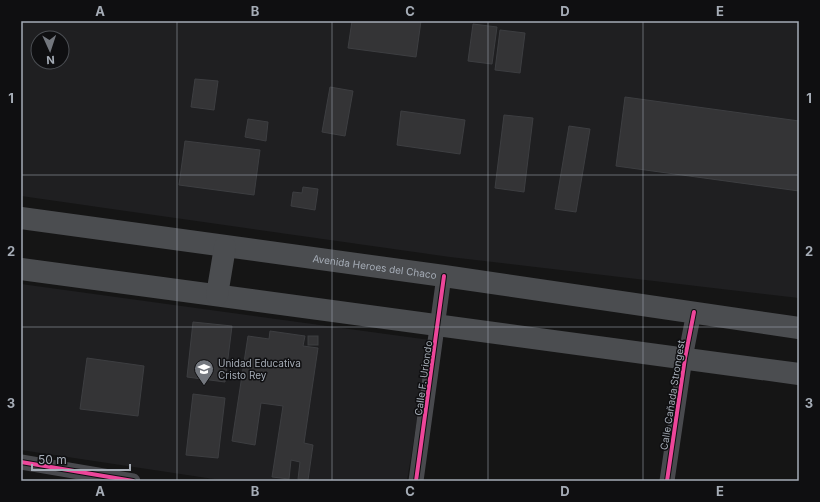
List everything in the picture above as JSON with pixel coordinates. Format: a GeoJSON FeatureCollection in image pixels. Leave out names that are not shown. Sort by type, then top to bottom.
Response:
{"type":"FeatureCollection","features":[{"type":"Feature","properties":{"kind":"main road","name":"Avenida Heroes del Chaco"},"geometry":{"type":"LineString","coordinates":[[21,218],[444,276],[799,328]]}},
{"type":"Feature","properties":{"kind":"main road"},"geometry":{"type":"LineString","coordinates":[[217,295],[225,247]]}},
{"type":"Feature","properties":{"kind":"main road"},"geometry":{"type":"LineString","coordinates":[[21,269],[799,374]]}},
{"type":"Feature","properties":{"kind":"street","name":"Calle F. Uriondo"},"geometry":{"type":"LineString","coordinates":[[416,481],[444,276]]}},
{"type":"Feature","properties":{"kind":"street","name":"Calle Cañada Strongest"},"geometry":{"type":"LineString","coordinates":[[667,481],[685,358],[694,312]]}},
{"type":"Feature","properties":{"kind":"street"},"geometry":{"type":"LineString","coordinates":[[21,462],[133,481]]}},
{"type":"Feature","properties":{"kind":"shaded area"},"geometry":{"type":"Polygon","coordinates":[[[21,21],[799,21],[799,298],[450,257],[21,196],[21,21]]]}},
{"type":"Feature","properties":{"kind":"shaded area"},"geometry":{"type":"Polygon","coordinates":[[[21,284],[430,340],[407,481],[227,481],[21,450],[21,284]]]}},
{"type":"Feature","properties":{"kind":"building"},"geometry":{"type":"Polygon","coordinates":[[[352,21],[421,21],[416,57],[348,48],[352,21]]]}},
{"type":"Feature","properties":{"kind":"building"},"geometry":{"type":"Polygon","coordinates":[[[473,24],[497,27],[492,64],[468,61],[473,24]]]}},
{"type":"Feature","properties":{"kind":"building"},"geometry":{"type":"Polygon","coordinates":[[[500,30],[525,33],[520,73],[495,70],[500,30]]]}},
{"type":"Feature","properties":{"kind":"building"},"geometry":{"type":"Polygon","coordinates":[[[195,79],[218,81],[214,110],[191,107],[195,79]]]}},
{"type":"Feature","properties":{"kind":"building"},"geometry":{"type":"Polygon","coordinates":[[[330,87],[353,91],[345,136],[322,132],[330,87]]]}},
{"type":"Feature","properties":{"kind":"building"},"geometry":{"type":"Polygon","coordinates":[[[625,97],[799,121],[799,191],[616,166],[625,97]]]}},
{"type":"Feature","properties":{"kind":"building"},"geometry":{"type":"Polygon","coordinates":[[[401,111],[465,120],[460,154],[397,145],[401,111]]]}},
{"type":"Feature","properties":{"kind":"building"},"geometry":{"type":"Polygon","coordinates":[[[504,115],[533,118],[524,192],[495,188],[504,115]]]}},
{"type":"Feature","properties":{"kind":"building"},"geometry":{"type":"Polygon","coordinates":[[[248,119],[268,122],[266,141],[245,137],[248,119]]]}},
{"type":"Feature","properties":{"kind":"building"},"geometry":{"type":"Polygon","coordinates":[[[569,126],[590,129],[576,212],[555,209],[569,126]]]}},
{"type":"Feature","properties":{"kind":"building"},"geometry":{"type":"Polygon","coordinates":[[[185,141],[260,150],[254,195],[179,185],[185,141]]]}},
{"type":"Feature","properties":{"kind":"building"},"geometry":{"type":"Polygon","coordinates":[[[303,187],[318,189],[315,210],[291,206],[293,192],[302,193],[303,187]]]}},
{"type":"Feature","properties":{"kind":"building"},"geometry":{"type":"Polygon","coordinates":[[[193,322],[232,326],[225,382],[187,377],[193,322]]]}},
{"type":"Feature","properties":{"kind":"building"},"geometry":{"type":"Polygon","coordinates":[[[270,331],[305,336],[303,346],[318,348],[304,443],[313,445],[308,480],[298,479],[300,462],[291,460],[289,479],[272,477],[283,406],[261,403],[255,445],[232,441],[248,336],[269,339],[270,331]]]}},
{"type":"Feature","properties":{"kind":"building"},"geometry":{"type":"Polygon","coordinates":[[[308,336],[318,336],[318,345],[308,345],[308,336]]]}},
{"type":"Feature","properties":{"kind":"building"},"geometry":{"type":"Polygon","coordinates":[[[87,358],[144,366],[138,416],[80,409],[87,358]]]}},
{"type":"Feature","properties":{"kind":"building"},"geometry":{"type":"Polygon","coordinates":[[[193,394],[225,398],[218,458],[186,455],[193,394]]]}},
{"type":"Feature","properties":{"kind":"cycle path"},"geometry":{"type":"LineString","coordinates":[[416,481],[444,276]]}},
{"type":"Feature","properties":{"kind":"cycle path"},"geometry":{"type":"LineString","coordinates":[[667,481],[685,358],[694,312]]}},
{"type":"Feature","properties":{"kind":"cycle path"},"geometry":{"type":"LineString","coordinates":[[21,462],[133,481]]}},
{"type":"Feature","properties":{"kind":"place","name":"Unidad Educativa Cristo Rey"},"geometry":{"type":"Point","coordinates":[204,386]}}]}
